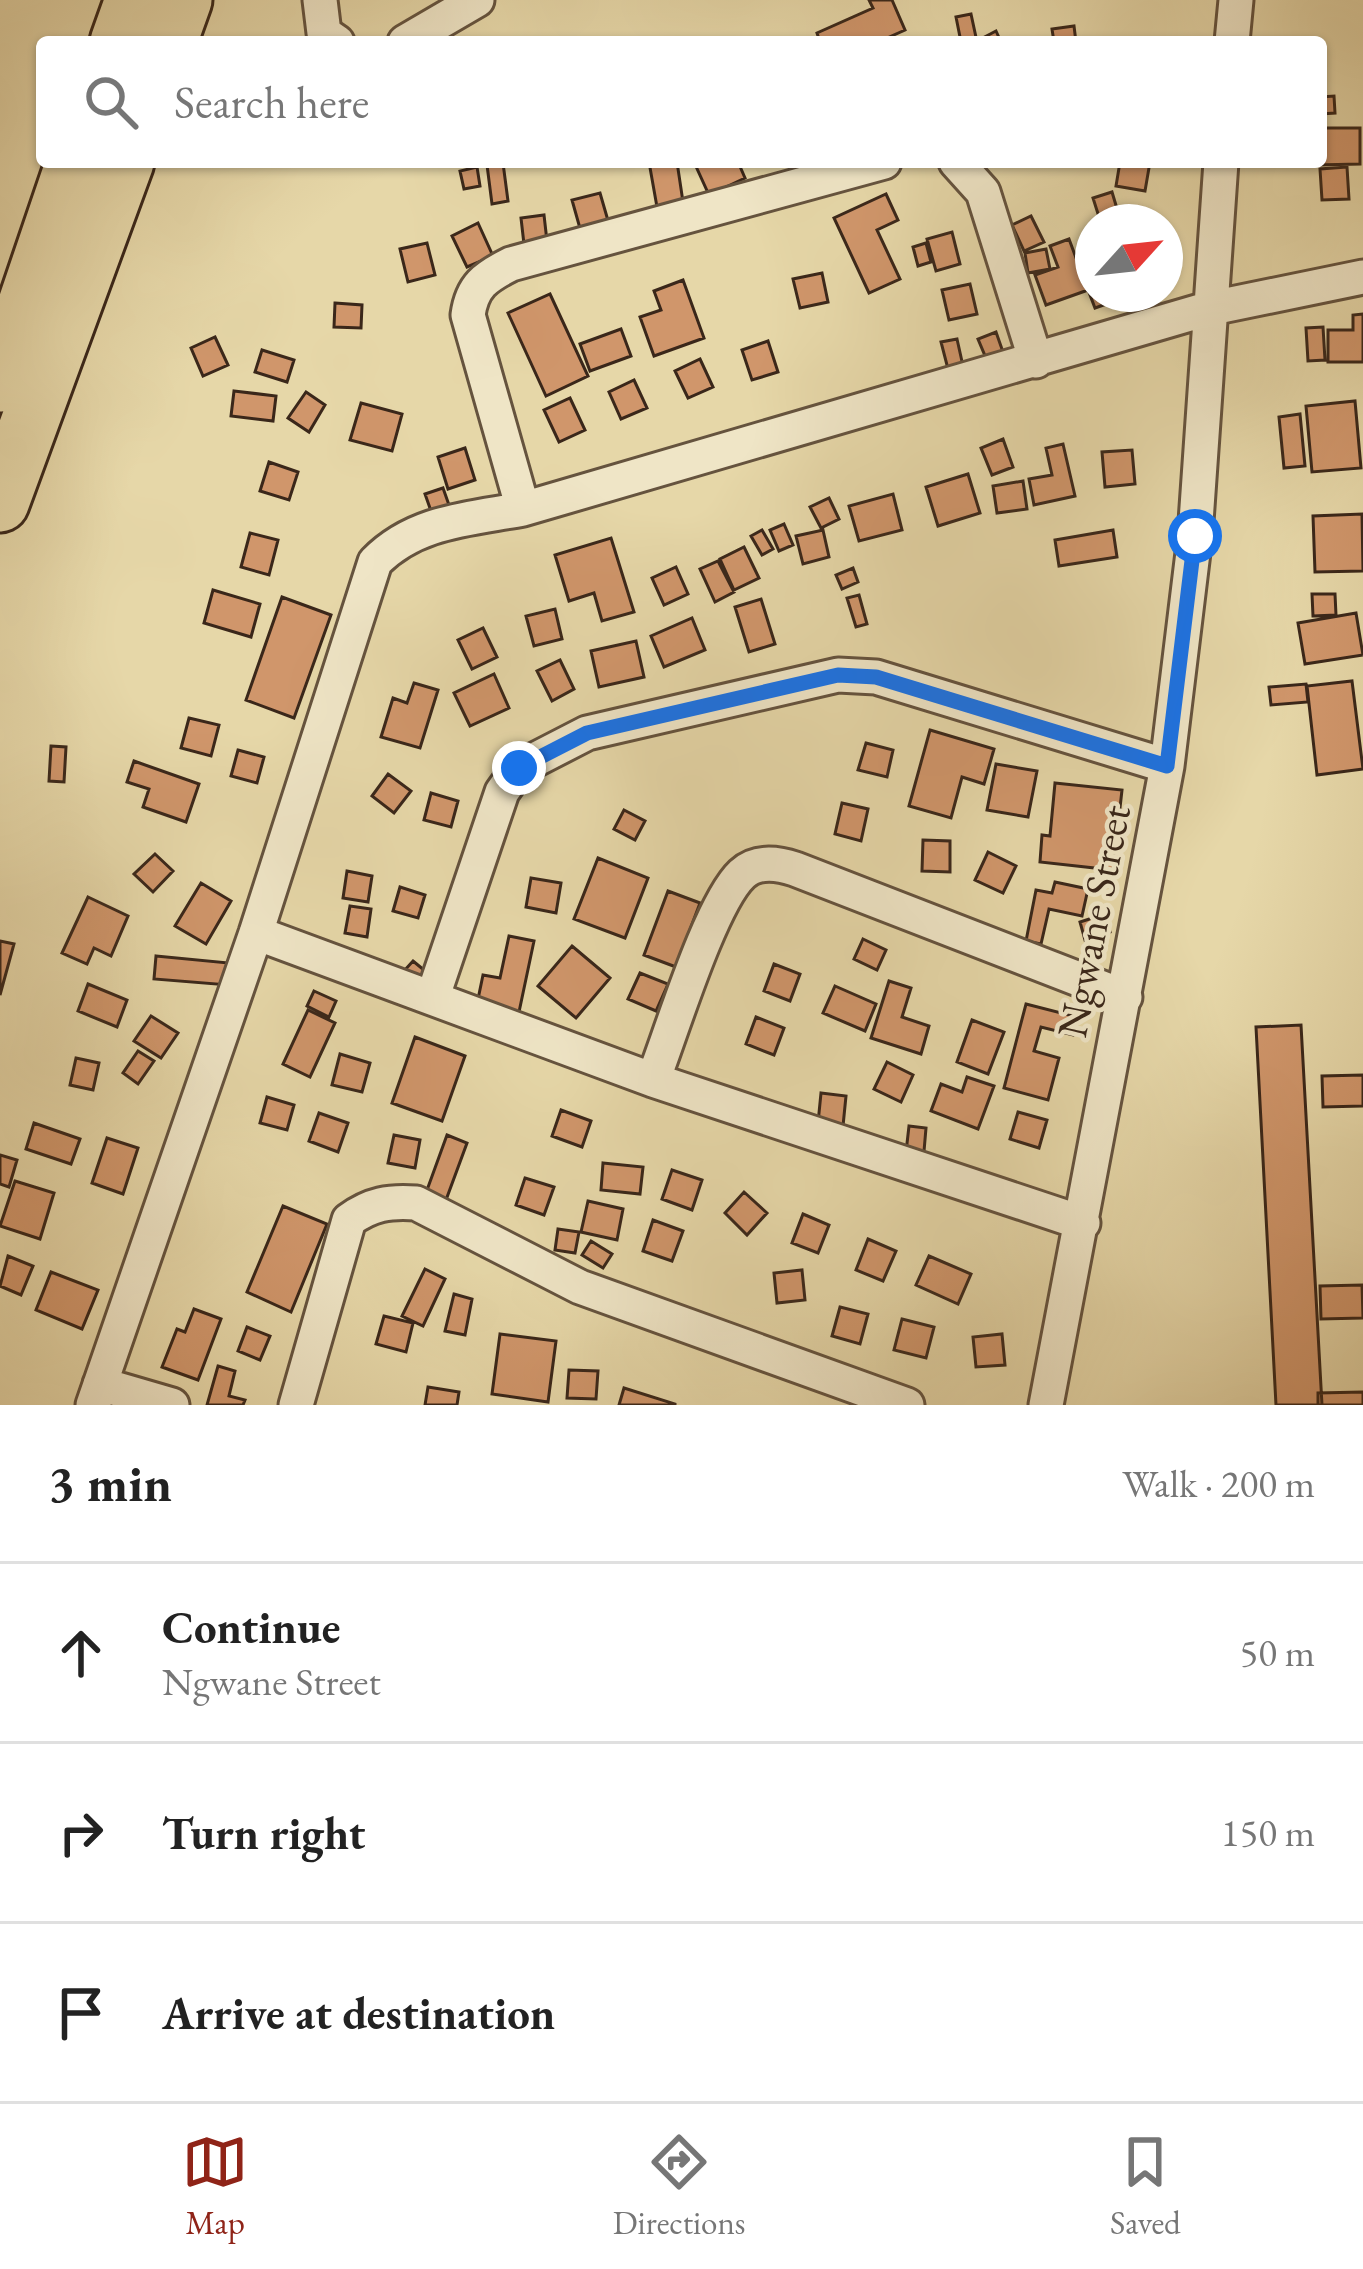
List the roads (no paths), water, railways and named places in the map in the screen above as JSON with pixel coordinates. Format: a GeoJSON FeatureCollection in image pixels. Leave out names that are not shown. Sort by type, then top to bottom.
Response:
{"type":"FeatureCollection","features":[{"type":"Feature","properties":{"kind":"highway"},"geometry":{"type":"LineString","coordinates":[[120,36],[134,0]]}},
{"type":"Feature","properties":{"kind":"highway"},"geometry":{"type":"LineString","coordinates":[[170,36],[183,0]]}},
{"type":"Feature","properties":{"kind":"highway"},"geometry":{"type":"LineString","coordinates":[[0,383],[73,168]]}},
{"type":"Feature","properties":{"kind":"highway"},"geometry":{"type":"LineString","coordinates":[[0,503],[122,168]]}},
{"type":"Feature","properties":{"kind":"street"},"geometry":{"type":"LineString","coordinates":[[320,0],[328,36]]}},
{"type":"Feature","properties":{"kind":"street"},"geometry":{"type":"LineString","coordinates":[[415,36],[477,0]]}},
{"type":"Feature","properties":{"kind":"street"},"geometry":{"type":"LineString","coordinates":[[1233,36],[1236,0]]}},
{"type":"Feature","properties":{"kind":"street"},"geometry":{"type":"LineString","coordinates":[[523,509],[468,315],[471,293],[482,281],[511,264],[862,168]]}},
{"type":"Feature","properties":{"kind":"street"},"geometry":{"type":"LineString","coordinates":[[961,168],[983,192],[1036,361]]}},
{"type":"Feature","properties":{"kind":"street","name":"Ngwane Street"},"geometry":{"type":"LineString","coordinates":[[1046,1405],[1167,766],[1195,536],[1207,309],[1220,168]]}},
{"type":"Feature","properties":{"kind":"street"},"geometry":{"type":"LineString","coordinates":[[172,1405],[96,1395],[256,933],[375,562],[392,544],[425,527],[523,509],[1207,309],[1363,278]]}},
{"type":"Feature","properties":{"kind":"street"},"geometry":{"type":"LineString","coordinates":[[433,996],[502,792],[519,768],[587,733],[838,675],[876,677],[1167,766]]}},
{"type":"Feature","properties":{"kind":"street"},"geometry":{"type":"LineString","coordinates":[[653,1080],[719,912],[742,873],[757,866],[775,863],[795,869],[1125,997]]}},
{"type":"Feature","properties":{"kind":"street"},"geometry":{"type":"LineString","coordinates":[[256,933],[653,1080],[1083,1223]]}},
{"type":"Feature","properties":{"kind":"street"},"geometry":{"type":"LineString","coordinates":[[296,1405],[349,1220],[380,1203],[400,1202],[416,1203],[580,1287],[850,1396],[907,1405]]}}]}
